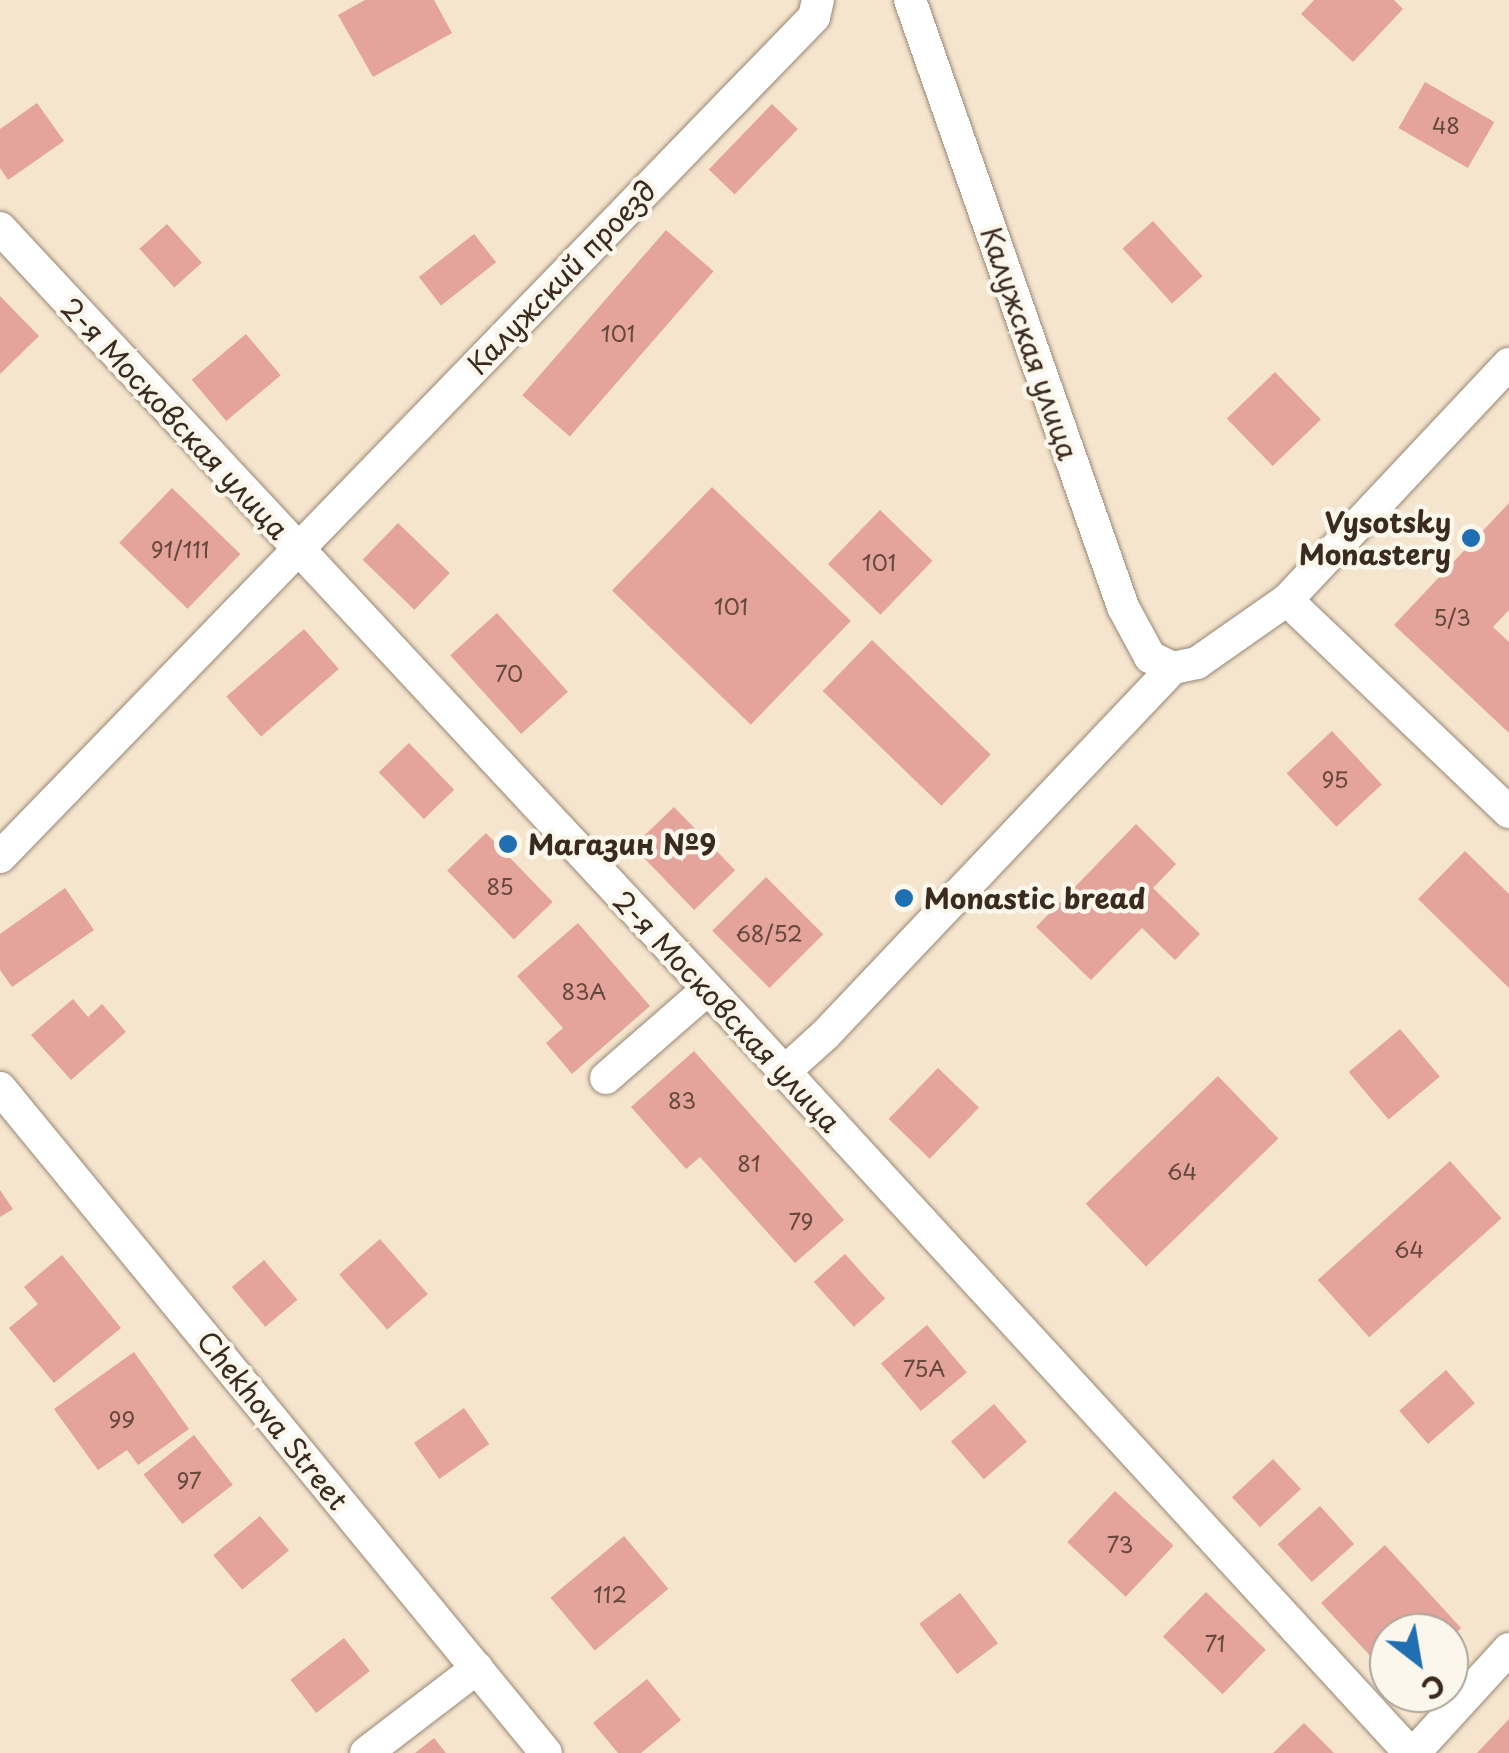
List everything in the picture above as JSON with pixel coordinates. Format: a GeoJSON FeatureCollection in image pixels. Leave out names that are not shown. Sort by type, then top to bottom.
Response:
{"type":"FeatureCollection","features":[{"type":"Feature","properties":{"kind":"street","name":"Калужский проезд"},"geometry":{"type":"LineString","coordinates":[[296,550],[814,17],[818,0]]}},
{"type":"Feature","properties":{"kind":"street","name":"Калужская улица"},"geometry":{"type":"LineString","coordinates":[[910,0],[1123,607],[1150,657],[1173,668]]}},
{"type":"Feature","properties":{"kind":"street","name":"2-я Московская улица"},"geometry":{"type":"LineString","coordinates":[[5,241],[708,989],[1412,1753]]}},
{"type":"Feature","properties":{"kind":"street"},"geometry":{"type":"LineString","coordinates":[[784,1072],[825,1035],[1173,668],[1197,663],[1287,600],[1509,364]]}},
{"type":"Feature","properties":{"kind":"street"},"geometry":{"type":"LineString","coordinates":[[0,857],[296,550]]}},
{"type":"Feature","properties":{"kind":"street"},"geometry":{"type":"LineString","coordinates":[[1287,600],[1509,812]]}},
{"type":"Feature","properties":{"kind":"street"},"geometry":{"type":"LineString","coordinates":[[606,1078],[708,989]]}},
{"type":"Feature","properties":{"kind":"street","name":"Chekhova Street"},"geometry":{"type":"LineString","coordinates":[[0,1088],[546,1753]]}},
{"type":"Feature","properties":{"kind":"street"},"geometry":{"type":"LineString","coordinates":[[1412,1753],[1509,1649]]}},
{"type":"Feature","properties":{"kind":"street"},"geometry":{"type":"LineString","coordinates":[[366,1753],[477,1668]]}},
{"type":"Feature","properties":{"kind":"building"},"geometry":{"type":"Polygon","coordinates":[[[365,0],[434,0],[452,33],[373,77],[338,15],[365,0]]]}},
{"type":"Feature","properties":{"kind":"building"},"geometry":{"type":"Polygon","coordinates":[[[1314,0],[1394,0],[1403,9],[1353,62],[1301,14],[1314,0]]]}},
{"type":"Feature","properties":{"kind":"building"},"geometry":{"type":"Polygon","coordinates":[[[1425,82],[1494,122],[1468,168],[1398,128],[1425,82]]]}},
{"type":"Feature","properties":{"kind":"building"},"geometry":{"type":"Polygon","coordinates":[[[37,103],[64,141],[8,180],[0,168],[0,129],[37,103]]]}},
{"type":"Feature","properties":{"kind":"building"},"geometry":{"type":"Polygon","coordinates":[[[772,104],[798,129],[735,194],[709,169],[772,104]]]}},
{"type":"Feature","properties":{"kind":"building"},"geometry":{"type":"Polygon","coordinates":[[[1153,221],[1203,276],[1172,303],[1123,248],[1153,221]]]}},
{"type":"Feature","properties":{"kind":"building"},"geometry":{"type":"Polygon","coordinates":[[[167,224],[202,263],[174,287],[140,249],[167,224]]]}},
{"type":"Feature","properties":{"kind":"building"},"geometry":{"type":"Polygon","coordinates":[[[666,230],[714,271],[570,437],[522,395],[666,230]]]}},
{"type":"Feature","properties":{"kind":"building"},"geometry":{"type":"Polygon","coordinates":[[[474,234],[496,262],[441,305],[419,277],[474,234]]]}},
{"type":"Feature","properties":{"kind":"building"},"geometry":{"type":"Polygon","coordinates":[[[0,296],[39,336],[0,374],[0,296]]]}},
{"type":"Feature","properties":{"kind":"building"},"geometry":{"type":"Polygon","coordinates":[[[246,334],[281,375],[226,421],[192,380],[246,334]]]}},
{"type":"Feature","properties":{"kind":"building"},"geometry":{"type":"Polygon","coordinates":[[[1275,372],[1321,419],[1273,466],[1227,419],[1275,372]]]}},
{"type":"Feature","properties":{"kind":"building"},"geometry":{"type":"Polygon","coordinates":[[[712,487],[851,621],[751,725],[612,591],[712,487]]]}},
{"type":"Feature","properties":{"kind":"building"},"geometry":{"type":"Polygon","coordinates":[[[172,488],[240,554],[188,609],[119,543],[172,488]]]}},
{"type":"Feature","properties":{"kind":"building"},"geometry":{"type":"Polygon","coordinates":[[[1509,503],[1509,610],[1493,627],[1509,642],[1509,733],[1394,625],[1509,503]]]}},
{"type":"Feature","properties":{"kind":"building"},"geometry":{"type":"Polygon","coordinates":[[[880,510],[933,561],[880,615],[828,564],[880,510]]]}},
{"type":"Feature","properties":{"kind":"building"},"geometry":{"type":"Polygon","coordinates":[[[398,523],[450,573],[414,610],[363,560],[398,523]]]}},
{"type":"Feature","properties":{"kind":"building"},"geometry":{"type":"Polygon","coordinates":[[[497,613],[568,692],[521,734],[450,655],[497,613]]]}},
{"type":"Feature","properties":{"kind":"building"},"geometry":{"type":"Polygon","coordinates":[[[304,629],[339,669],[261,737],[226,697],[304,629]]]}},
{"type":"Feature","properties":{"kind":"building"},"geometry":{"type":"Polygon","coordinates":[[[872,640],[991,755],[941,806],[823,691],[872,640]]]}},
{"type":"Feature","properties":{"kind":"building"},"geometry":{"type":"Polygon","coordinates":[[[1332,731],[1382,784],[1336,827],[1287,773],[1332,731]]]}},
{"type":"Feature","properties":{"kind":"building"},"geometry":{"type":"Polygon","coordinates":[[[409,743],[454,790],[424,819],[379,772],[409,743]]]}},
{"type":"Feature","properties":{"kind":"building"},"geometry":{"type":"Polygon","coordinates":[[[674,807],[735,870],[694,910],[633,847],[674,807]]]}},
{"type":"Feature","properties":{"kind":"building"},"geometry":{"type":"Polygon","coordinates":[[[1136,824],[1176,864],[1153,888],[1200,934],[1175,960],[1142,928],[1091,980],[1036,927],[1136,824]]]}},
{"type":"Feature","properties":{"kind":"building"},"geometry":{"type":"Polygon","coordinates":[[[486,833],[553,902],[514,940],[447,871],[486,833]]]}},
{"type":"Feature","properties":{"kind":"building"},"geometry":{"type":"Polygon","coordinates":[[[1465,851],[1509,894],[1509,988],[1418,899],[1465,851]]]}},
{"type":"Feature","properties":{"kind":"building"},"geometry":{"type":"Polygon","coordinates":[[[766,877],[823,934],[770,988],[712,931],[766,877]]]}},
{"type":"Feature","properties":{"kind":"building"},"geometry":{"type":"Polygon","coordinates":[[[65,888],[94,930],[12,987],[0,970],[0,934],[65,888]]]}},
{"type":"Feature","properties":{"kind":"building"},"geometry":{"type":"Polygon","coordinates":[[[578,923],[650,1006],[572,1074],[546,1043],[563,1028],[517,976],[578,923]]]}},
{"type":"Feature","properties":{"kind":"building"},"geometry":{"type":"Polygon","coordinates":[[[73,999],[88,1017],[102,1004],[126,1032],[71,1080],[31,1035],[73,999]]]}},
{"type":"Feature","properties":{"kind":"building"},"geometry":{"type":"Polygon","coordinates":[[[1400,1029],[1440,1076],[1389,1120],[1349,1072],[1400,1029]]]}},
{"type":"Feature","properties":{"kind":"building"},"geometry":{"type":"Polygon","coordinates":[[[694,1051],[844,1220],[795,1263],[700,1157],[686,1169],[631,1107],[694,1051]]]}},
{"type":"Feature","properties":{"kind":"building"},"geometry":{"type":"Polygon","coordinates":[[[938,1068],[979,1108],[930,1159],[889,1119],[938,1068]]]}},
{"type":"Feature","properties":{"kind":"building"},"geometry":{"type":"Polygon","coordinates":[[[1218,1076],[1278,1139],[1146,1266],[1086,1204],[1218,1076]]]}},
{"type":"Feature","properties":{"kind":"building"},"geometry":{"type":"Polygon","coordinates":[[[1450,1161],[1502,1218],[1369,1337],[1318,1280],[1450,1161]]]}},
{"type":"Feature","properties":{"kind":"building"},"geometry":{"type":"Polygon","coordinates":[[[0,1190],[13,1209],[0,1217],[0,1190]]]}},
{"type":"Feature","properties":{"kind":"building"},"geometry":{"type":"Polygon","coordinates":[[[380,1239],[428,1294],[387,1330],[339,1274],[380,1239]]]}},
{"type":"Feature","properties":{"kind":"building"},"geometry":{"type":"Polygon","coordinates":[[[845,1254],[885,1299],[854,1327],[814,1282],[845,1254]]]}},
{"type":"Feature","properties":{"kind":"building"},"geometry":{"type":"Polygon","coordinates":[[[62,1255],[121,1328],[54,1383],[9,1328],[38,1304],[24,1287],[62,1255]]]}},
{"type":"Feature","properties":{"kind":"building"},"geometry":{"type":"Polygon","coordinates":[[[264,1260],[297,1300],[265,1327],[232,1287],[264,1260]]]}},
{"type":"Feature","properties":{"kind":"building"},"geometry":{"type":"Polygon","coordinates":[[[927,1325],[967,1372],[921,1411],[881,1364],[927,1325]]]}},
{"type":"Feature","properties":{"kind":"building"},"geometry":{"type":"Polygon","coordinates":[[[134,1352],[189,1429],[138,1465],[127,1450],[98,1470],[54,1409],[134,1352]]]}},
{"type":"Feature","properties":{"kind":"building"},"geometry":{"type":"Polygon","coordinates":[[[1446,1370],[1475,1403],[1428,1444],[1399,1411],[1446,1370]]]}},
{"type":"Feature","properties":{"kind":"building"},"geometry":{"type":"Polygon","coordinates":[[[994,1404],[1027,1442],[984,1479],[951,1441],[994,1404]]]}},
{"type":"Feature","properties":{"kind":"building"},"geometry":{"type":"Polygon","coordinates":[[[464,1408],[489,1444],[439,1479],[414,1443],[464,1408]]]}},
{"type":"Feature","properties":{"kind":"building"},"geometry":{"type":"Polygon","coordinates":[[[194,1435],[233,1485],[182,1524],[144,1474],[194,1435]]]}},
{"type":"Feature","properties":{"kind":"building"},"geometry":{"type":"Polygon","coordinates":[[[1273,1459],[1301,1489],[1260,1527],[1232,1497],[1273,1459]]]}},
{"type":"Feature","properties":{"kind":"building"},"geometry":{"type":"Polygon","coordinates":[[[1115,1491],[1174,1546],[1126,1597],[1067,1542],[1115,1491]]]}},
{"type":"Feature","properties":{"kind":"building"},"geometry":{"type":"Polygon","coordinates":[[[1320,1506],[1354,1544],[1312,1582],[1278,1544],[1320,1506]]]}},
{"type":"Feature","properties":{"kind":"building"},"geometry":{"type":"Polygon","coordinates":[[[260,1516],[289,1550],[242,1590],[213,1555],[260,1516]]]}},
{"type":"Feature","properties":{"kind":"building"},"geometry":{"type":"Polygon","coordinates":[[[624,1536],[668,1589],[595,1651],[550,1598],[624,1536]]]}},
{"type":"Feature","properties":{"kind":"building"},"geometry":{"type":"Polygon","coordinates":[[[1385,1545],[1447,1613],[1369,1613],[1369,1655],[1321,1603],[1385,1545]]]}},
{"type":"Feature","properties":{"kind":"building"},"geometry":{"type":"Polygon","coordinates":[[[1206,1592],[1266,1650],[1223,1694],[1163,1637],[1206,1592]]]}},
{"type":"Feature","properties":{"kind":"building"},"geometry":{"type":"Polygon","coordinates":[[[960,1593],[998,1643],[957,1674],[919,1624],[960,1593]]]}},
{"type":"Feature","properties":{"kind":"building"},"geometry":{"type":"Polygon","coordinates":[[[344,1638],[370,1671],[316,1713],[290,1680],[344,1638]]]}},
{"type":"Feature","properties":{"kind":"building"},"geometry":{"type":"Polygon","coordinates":[[[647,1679],[681,1720],[641,1753],[618,1753],[593,1723],[647,1679]]]}},
{"type":"Feature","properties":{"kind":"building"},"geometry":{"type":"Polygon","coordinates":[[[1509,1719],[1509,1753],[1477,1753],[1509,1719]]]}},
{"type":"Feature","properties":{"kind":"building"},"geometry":{"type":"Polygon","coordinates":[[[1304,1723],[1334,1753],[1273,1753],[1304,1723]]]}},
{"type":"Feature","properties":{"kind":"building"},"geometry":{"type":"Polygon","coordinates":[[[434,1738],[446,1753],[415,1753],[434,1738]]]}},
{"type":"Feature","properties":{"kind":"place","name":"Vysotsky Monastery"},"geometry":{"type":"Point","coordinates":[1471,538]}},
{"type":"Feature","properties":{"kind":"place","name":"Магазин №9"},"geometry":{"type":"Point","coordinates":[508,844]}},
{"type":"Feature","properties":{"kind":"place","name":"Monastic bread"},"geometry":{"type":"Point","coordinates":[904,898]}}]}
